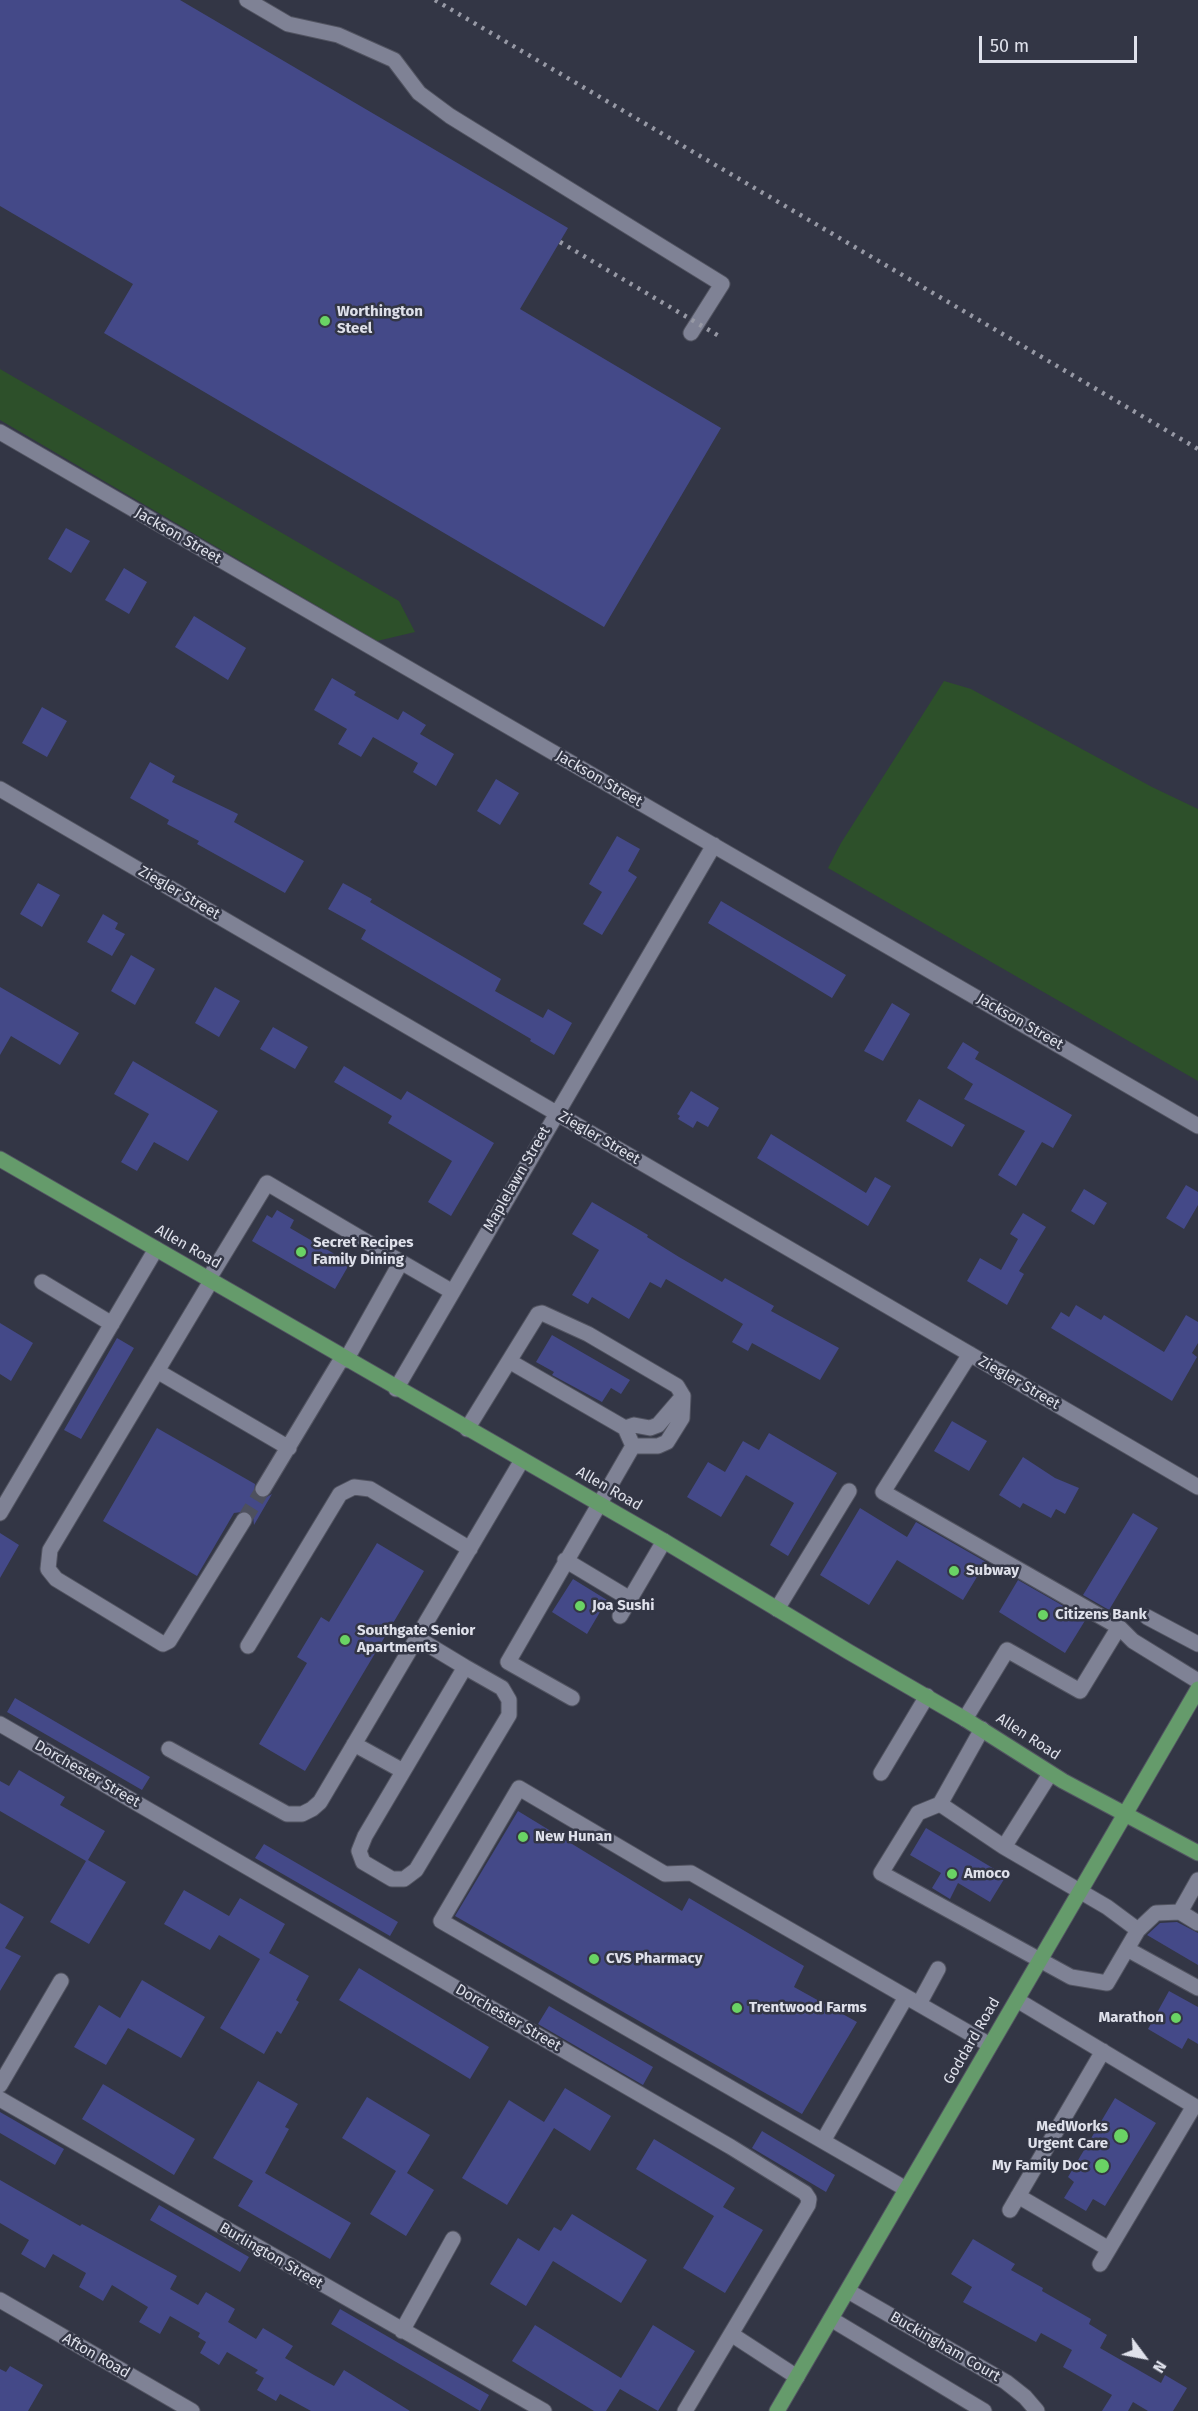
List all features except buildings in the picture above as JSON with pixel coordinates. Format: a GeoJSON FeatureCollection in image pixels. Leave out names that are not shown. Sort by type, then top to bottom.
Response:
{"type":"FeatureCollection","features":[{"type":"Feature","properties":{"kind":"main road","name":"Allen Road"},"geometry":{"type":"LineString","coordinates":[[0,1159],[396,1389],[664,1541],[982,1729],[1050,1774],[1198,1853]]}},
{"type":"Feature","properties":{"kind":"main road","name":"Goddard Road"},"geometry":{"type":"LineString","coordinates":[[777,2411],[1198,1689]]}},
{"type":"Feature","properties":{"kind":"street"},"geometry":{"type":"LineString","coordinates":[[247,0],[288,24],[338,35],[394,60],[419,93],[450,116],[722,285],[691,333]]}},
{"type":"Feature","properties":{"kind":"street","name":"Jackson Street"},"geometry":{"type":"LineString","coordinates":[[0,432],[1198,1126]]}},
{"type":"Feature","properties":{"kind":"street","name":"Ziegler Street"},"geometry":{"type":"LineString","coordinates":[[0,789],[1198,1487]]}},
{"type":"Feature","properties":{"kind":"street","name":"Maplelawn Street"},"geometry":{"type":"LineString","coordinates":[[396,1389],[451,1291],[714,845]]}},
{"type":"Feature","properties":{"kind":"street"},"geometry":{"type":"LineString","coordinates":[[244,1520],[169,1641],[163,1644],[56,1578],[48,1569],[50,1550],[267,1183],[451,1291]]}},
{"type":"Feature","properties":{"kind":"street"},"geometry":{"type":"LineString","coordinates":[[0,1513],[156,1250]]}},
{"type":"Feature","properties":{"kind":"street"},"geometry":{"type":"LineString","coordinates":[[263,1489],[344,1359],[400,1262]]}},
{"type":"Feature","properties":{"kind":"street"},"geometry":{"type":"LineString","coordinates":[[42,1282],[112,1324]]}},
{"type":"Feature","properties":{"kind":"street"},"geometry":{"type":"LineString","coordinates":[[467,1429],[538,1314],[546,1314],[588,1334],[677,1386],[683,1396],[682,1418],[667,1442],[658,1446],[633,1446]]}},
{"type":"Feature","properties":{"kind":"street"},"geometry":{"type":"LineString","coordinates":[[970,1354],[883,1491],[1119,1627],[1133,1641],[1198,1681]]}},
{"type":"Feature","properties":{"kind":"street"},"geometry":{"type":"LineString","coordinates":[[509,1361],[625,1428],[633,1446]]}},
{"type":"Feature","properties":{"kind":"street"},"geometry":{"type":"LineString","coordinates":[[156,1371],[289,1448]]}},
{"type":"Feature","properties":{"kind":"street"},"geometry":{"type":"LineString","coordinates":[[625,1428],[634,1425],[650,1428],[658,1425],[683,1396]]}},
{"type":"Feature","properties":{"kind":"street"},"geometry":{"type":"LineString","coordinates":[[572,1698],[508,1662],[597,1503],[633,1446]]}},
{"type":"Feature","properties":{"kind":"street"},"geometry":{"type":"LineString","coordinates":[[169,1749],[287,1814],[302,1814],[320,1802],[522,1460]]}},
{"type":"Feature","properties":{"kind":"street"},"geometry":{"type":"LineString","coordinates":[[248,1646],[340,1494],[354,1487],[370,1489],[470,1549]]}},
{"type":"Feature","properties":{"kind":"street"},"geometry":{"type":"LineString","coordinates":[[777,1609],[849,1491]]}},
{"type":"Feature","properties":{"kind":"street"},"geometry":{"type":"LineString","coordinates":[[620,1616],[664,1541]]}},
{"type":"Feature","properties":{"kind":"street"},"geometry":{"type":"LineString","coordinates":[[565,1560],[630,1599]]}},
{"type":"Feature","properties":{"kind":"street"},"geometry":{"type":"LineString","coordinates":[[1147,1617],[1198,1644]]}},
{"type":"Feature","properties":{"kind":"street"},"geometry":{"type":"LineString","coordinates":[[965,1719],[1007,1650],[1080,1690],[1119,1627]]}},
{"type":"Feature","properties":{"kind":"street"},"geometry":{"type":"LineString","coordinates":[[417,1638],[502,1688],[509,1700],[509,1715],[416,1870],[404,1879],[392,1879],[363,1862],[359,1851],[465,1667]]}},
{"type":"Feature","properties":{"kind":"street"},"geometry":{"type":"LineString","coordinates":[[881,1773],[927,1696]]}},
{"type":"Feature","properties":{"kind":"street","name":"Dorchester Street"},"geometry":{"type":"LineString","coordinates":[[0,1724],[711,2135],[805,2193],[808,2205],[731,2334]]}},
{"type":"Feature","properties":{"kind":"street"},"geometry":{"type":"LineString","coordinates":[[982,1729],[940,1804],[918,1813],[881,1873],[1071,1977],[1107,1983],[1138,1930],[1156,1913],[1180,1912],[1198,1923]]}},
{"type":"Feature","properties":{"kind":"street"},"geometry":{"type":"LineString","coordinates":[[354,1744],[403,1772]]}},
{"type":"Feature","properties":{"kind":"street"},"geometry":{"type":"LineString","coordinates":[[1004,1847],[1050,1774]]}},
{"type":"Feature","properties":{"kind":"street"},"geometry":{"type":"LineString","coordinates":[[906,2189],[441,1922],[519,1788],[665,1874],[691,1873],[990,2045]]}},
{"type":"Feature","properties":{"kind":"street"},"geometry":{"type":"LineString","coordinates":[[940,1804],[1004,1847],[1107,1907],[1138,1930]]}},
{"type":"Feature","properties":{"kind":"street"},"geometry":{"type":"LineString","coordinates":[[1180,1912],[1198,1880]]}},
{"type":"Feature","properties":{"kind":"street"},"geometry":{"type":"LineString","coordinates":[[1127,1948],[1198,1988]]}},
{"type":"Feature","properties":{"kind":"street"},"geometry":{"type":"LineString","coordinates":[[823,2141],[912,2000],[938,1969]]}},
{"type":"Feature","properties":{"kind":"street"},"geometry":{"type":"LineString","coordinates":[[0,2085],[61,1981]]}},
{"type":"Feature","properties":{"kind":"street"},"geometry":{"type":"LineString","coordinates":[[1017,2000],[1194,2106],[1100,2264]]}},
{"type":"Feature","properties":{"kind":"street"},"geometry":{"type":"LineString","coordinates":[[1010,2210],[1103,2051]]}},
{"type":"Feature","properties":{"kind":"street","name":"Burlington Street"},"geometry":{"type":"LineString","coordinates":[[0,2098],[544,2411]]}},
{"type":"Feature","properties":{"kind":"street"},"geometry":{"type":"LineString","coordinates":[[1018,2196],[1110,2249]]}},
{"type":"Feature","properties":{"kind":"street"},"geometry":{"type":"LineString","coordinates":[[402,2331],[453,2239]]}},
{"type":"Feature","properties":{"kind":"street","name":"Buckingham Court"},"geometry":{"type":"LineString","coordinates":[[848,2290],[1006,2382],[1025,2397],[1037,2411]]}},
{"type":"Feature","properties":{"kind":"street","name":"Afton Road"},"geometry":{"type":"LineString","coordinates":[[0,2300],[192,2411]]}},
{"type":"Feature","properties":{"kind":"street"},"geometry":{"type":"LineString","coordinates":[[831,2319],[984,2411]]}},
{"type":"Feature","properties":{"kind":"street"},"geometry":{"type":"LineString","coordinates":[[686,2411],[731,2334],[797,2377]]}},
{"type":"Feature","properties":{"kind":"green space"},"geometry":{"type":"Polygon","coordinates":[[[0,369],[399,601],[415,632],[377,641],[0,420],[0,369]]]}},
{"type":"Feature","properties":{"kind":"green space"},"geometry":{"type":"Polygon","coordinates":[[[944,681],[971,689],[1152,787],[1198,809],[1198,1081],[828,868],[841,843],[944,681]]]}},
{"type":"Feature","properties":{"kind":"tunnel"},"geometry":{"type":"LineString","coordinates":[[244,1520],[263,1489]]}},
{"type":"Feature","properties":{"kind":"railway"},"geometry":{"type":"LineString","coordinates":[[435,0],[1198,449]]}},
{"type":"Feature","properties":{"kind":"railway"},"geometry":{"type":"LineString","coordinates":[[560,242],[719,336]]}},
{"type":"Feature","properties":{"kind":"place","name":"Worthington Steel"},"geometry":{"type":"Point","coordinates":[325,321]}},
{"type":"Feature","properties":{"kind":"place","name":"Secret Recipes Family Dining"},"geometry":{"type":"Point","coordinates":[301,1252]}},
{"type":"Feature","properties":{"kind":"place","name":"Subway"},"geometry":{"type":"Point","coordinates":[954,1571]}},
{"type":"Feature","properties":{"kind":"place","name":"Joa Sushi"},"geometry":{"type":"Point","coordinates":[580,1606]}},
{"type":"Feature","properties":{"kind":"place","name":"Citizens Bank"},"geometry":{"type":"Point","coordinates":[1043,1615]}},
{"type":"Feature","properties":{"kind":"place","name":"Southgate Senior Apartments"},"geometry":{"type":"Point","coordinates":[345,1640]}},
{"type":"Feature","properties":{"kind":"place","name":"New Hunan"},"geometry":{"type":"Point","coordinates":[523,1837]}},
{"type":"Feature","properties":{"kind":"place","name":"Amoco"},"geometry":{"type":"Point","coordinates":[952,1874]}},
{"type":"Feature","properties":{"kind":"place","name":"CVS Pharmacy"},"geometry":{"type":"Point","coordinates":[594,1959]}},
{"type":"Feature","properties":{"kind":"place","name":"Trentwood Farms"},"geometry":{"type":"Point","coordinates":[737,2008]}},
{"type":"Feature","properties":{"kind":"place","name":"Marathon"},"geometry":{"type":"Point","coordinates":[1176,2018]}},
{"type":"Feature","properties":{"kind":"place","name":"MedWorks Urgent Care"},"geometry":{"type":"Point","coordinates":[1121,2136]}},
{"type":"Feature","properties":{"kind":"place","name":"My Family Doc"},"geometry":{"type":"Point","coordinates":[1102,2166]}}]}
